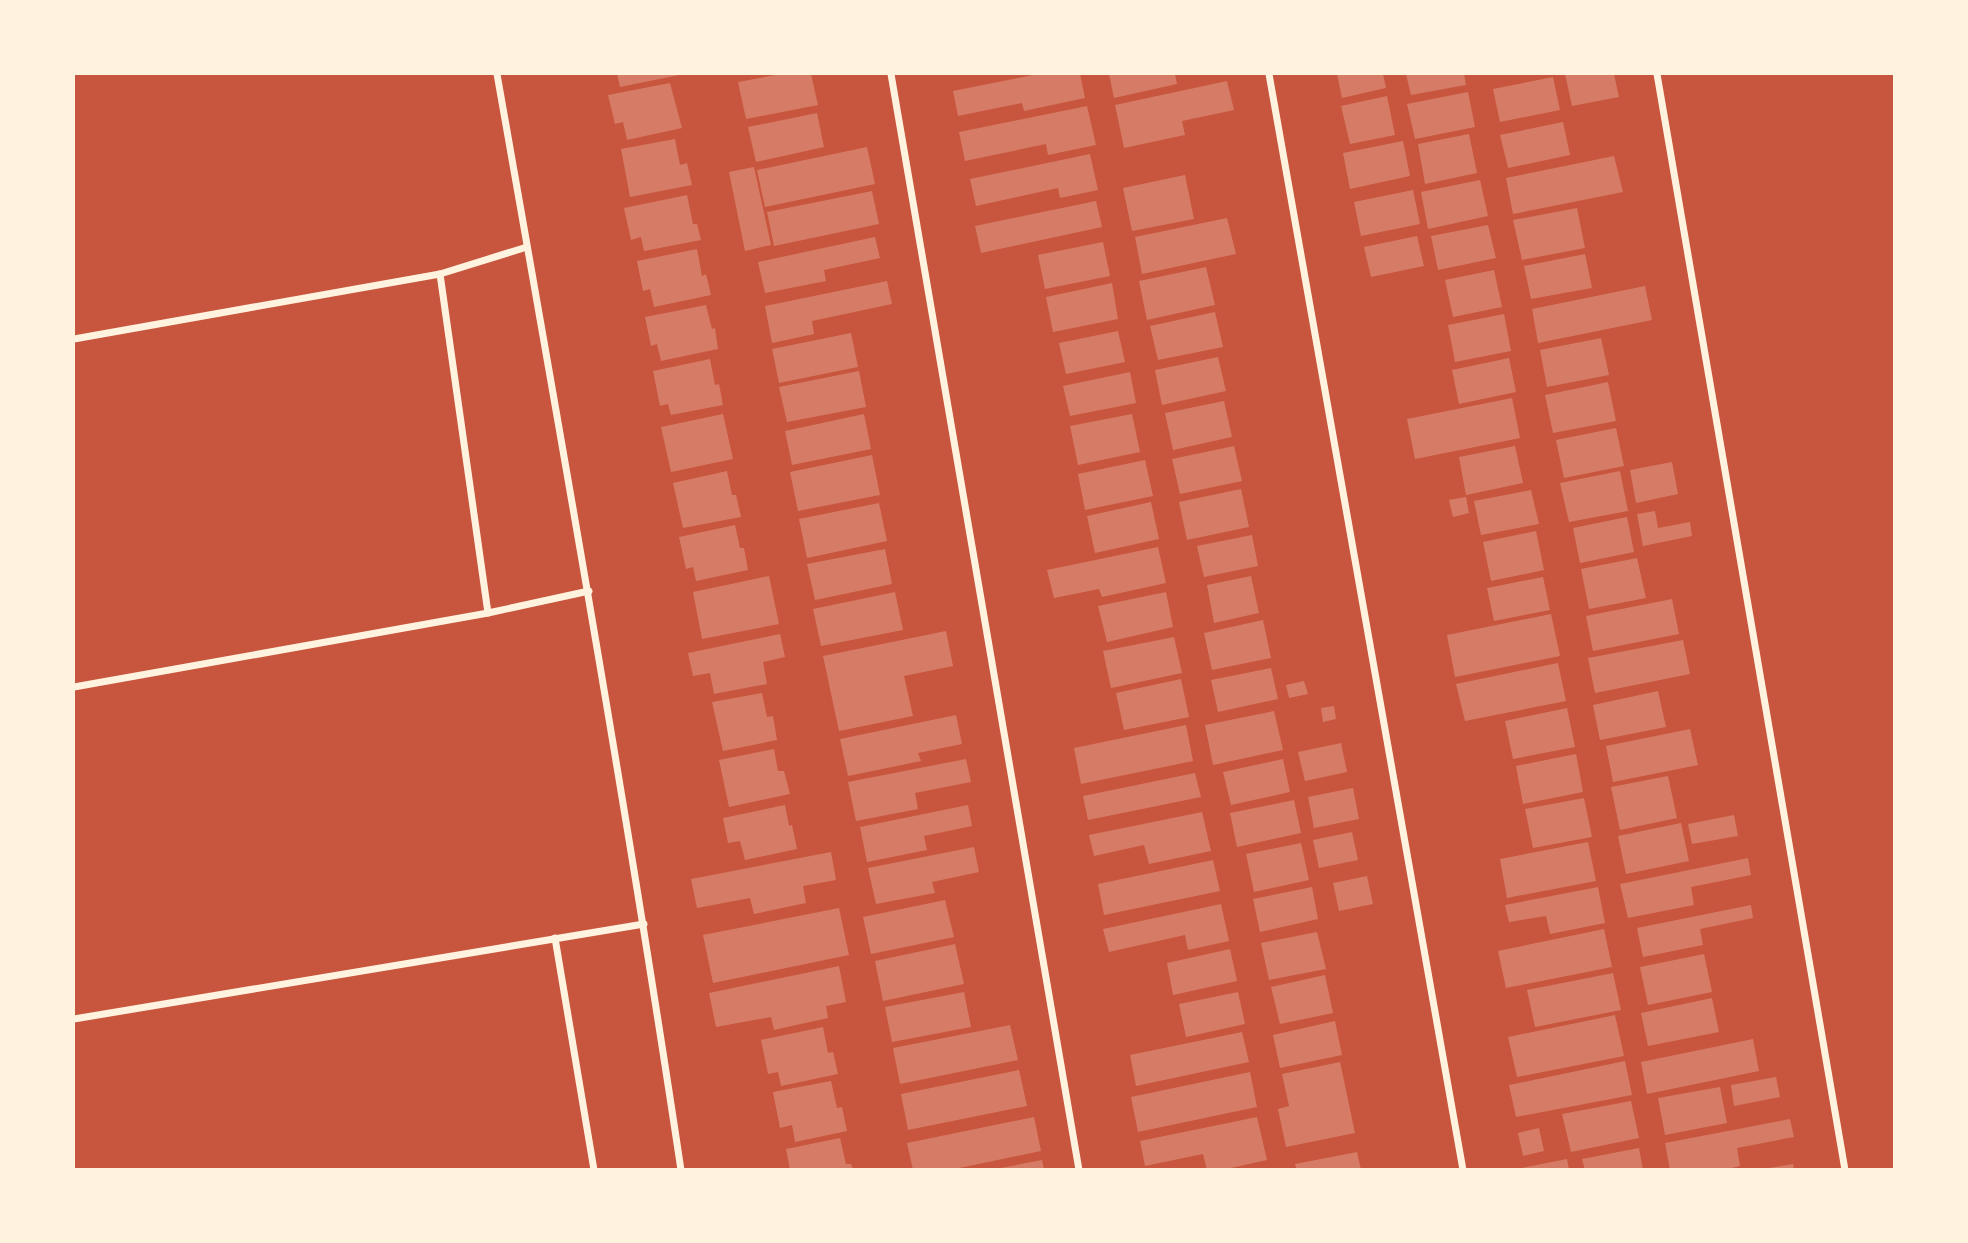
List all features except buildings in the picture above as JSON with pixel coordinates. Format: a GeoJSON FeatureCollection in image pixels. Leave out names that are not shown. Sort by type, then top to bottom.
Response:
{"type":"FeatureCollection","features":[{"type":"Feature","properties":{"kind":"street"},"geometry":{"type":"LineString","coordinates":[[497,74],[589,591],[681,1170]]}},
{"type":"Feature","properties":{"kind":"street"},"geometry":{"type":"LineString","coordinates":[[891,74],[1079,1170]]}},
{"type":"Feature","properties":{"kind":"street"},"geometry":{"type":"LineString","coordinates":[[1269,74],[1463,1170]]}},
{"type":"Feature","properties":{"kind":"street"},"geometry":{"type":"LineString","coordinates":[[1657,74],[1845,1170]]}},
{"type":"Feature","properties":{"kind":"street"},"geometry":{"type":"LineString","coordinates":[[74,339],[440,274],[527,247]]}},
{"type":"Feature","properties":{"kind":"street"},"geometry":{"type":"LineString","coordinates":[[440,274],[488,613]]}},
{"type":"Feature","properties":{"kind":"street"},"geometry":{"type":"LineString","coordinates":[[74,687],[488,613],[589,591]]}},
{"type":"Feature","properties":{"kind":"street"},"geometry":{"type":"LineString","coordinates":[[74,1019],[644,924]]}},
{"type":"Feature","properties":{"kind":"street"},"geometry":{"type":"LineString","coordinates":[[555,938],[594,1170]]}}]}
